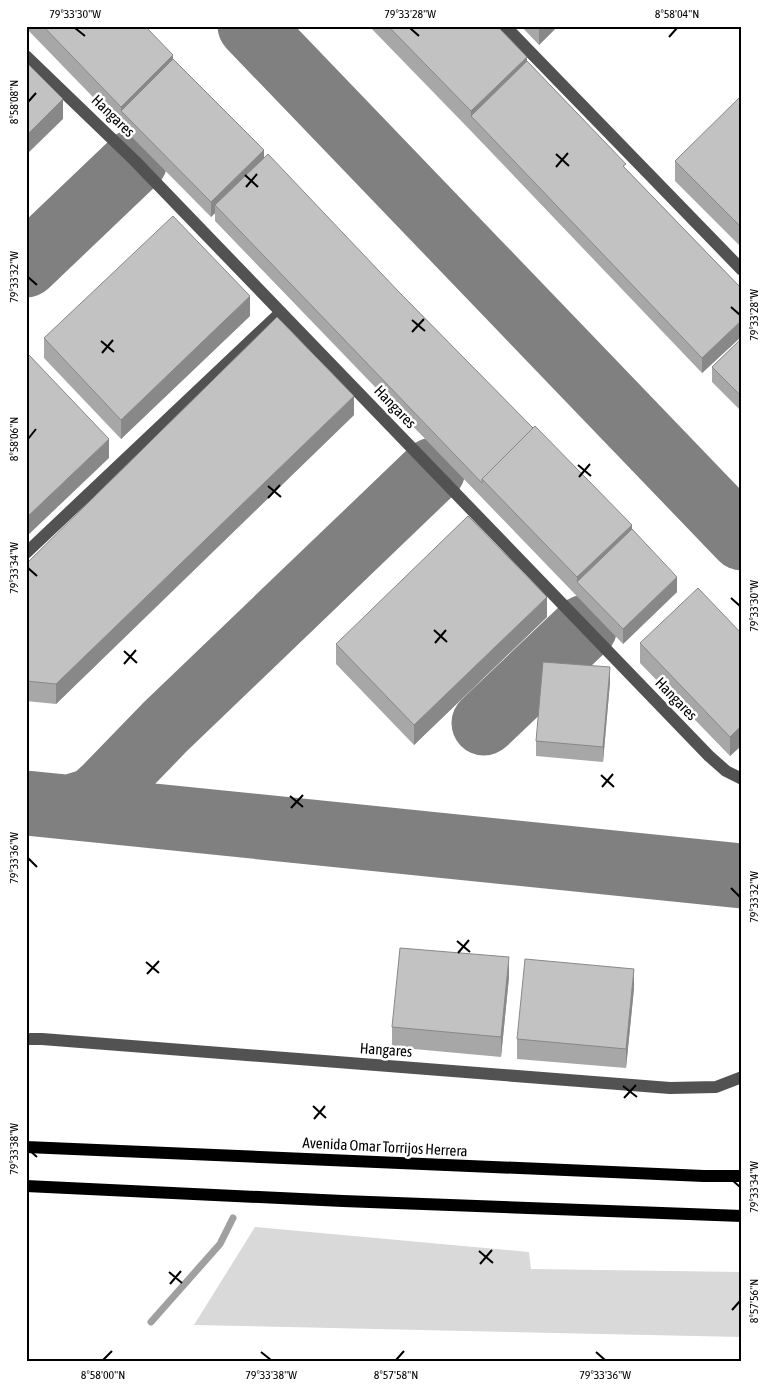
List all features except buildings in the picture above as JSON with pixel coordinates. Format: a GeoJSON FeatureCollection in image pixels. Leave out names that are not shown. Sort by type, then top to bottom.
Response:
{"type":"FeatureCollection","features":[{"type":"Feature","properties":{"kind":"main road","name":"Avenida Omar Torrijos Herrera"},"geometry":{"type":"LineString","coordinates":[[26,1147],[684,1176],[742,1176]]}},
{"type":"Feature","properties":{"kind":"main road"},"geometry":{"type":"LineString","coordinates":[[26,1186],[742,1216]]}},
{"type":"Feature","properties":{"kind":"lane"},"geometry":{"type":"LineString","coordinates":[[505,26],[742,270]]}},
{"type":"Feature","properties":{"kind":"lane","name":"Hangares"},"geometry":{"type":"LineString","coordinates":[[26,56],[136,161],[709,756],[726,771],[742,780]]}},
{"type":"Feature","properties":{"kind":"lane"},"geometry":{"type":"LineString","coordinates":[[26,552],[281,312]]}},
{"type":"Feature","properties":{"kind":"lane","name":"Hangares"},"geometry":{"type":"LineString","coordinates":[[26,1040],[42,1039],[670,1088],[716,1087],[742,1076]]}},
{"type":"Feature","properties":{"kind":"shaded area"},"geometry":{"type":"Polygon","coordinates":[[[255,1227],[529,1252],[531,1269],[742,1272],[742,1337],[194,1325],[255,1227]]]}},
{"type":"Feature","properties":{"kind":"waterway"},"geometry":{"type":"LineString","coordinates":[[151,1322],[220,1244],[233,1218]]}},
{"type":"Feature","properties":{"kind":"taxiway"},"geometry":{"type":"LineString","coordinates":[[250,26],[742,538]]}},
{"type":"Feature","properties":{"kind":"taxiway"},"geometry":{"type":"LineString","coordinates":[[26,265],[135,161]]}},
{"type":"Feature","properties":{"kind":"taxiway"},"geometry":{"type":"LineString","coordinates":[[70,807],[93,800],[105,789],[165,727],[433,470]]}},
{"type":"Feature","properties":{"kind":"taxiway"},"geometry":{"type":"LineString","coordinates":[[484,723],[585,627]]}},
{"type":"Feature","properties":{"kind":"taxiway"},"geometry":{"type":"LineString","coordinates":[[26,803],[742,876]]}}]}
